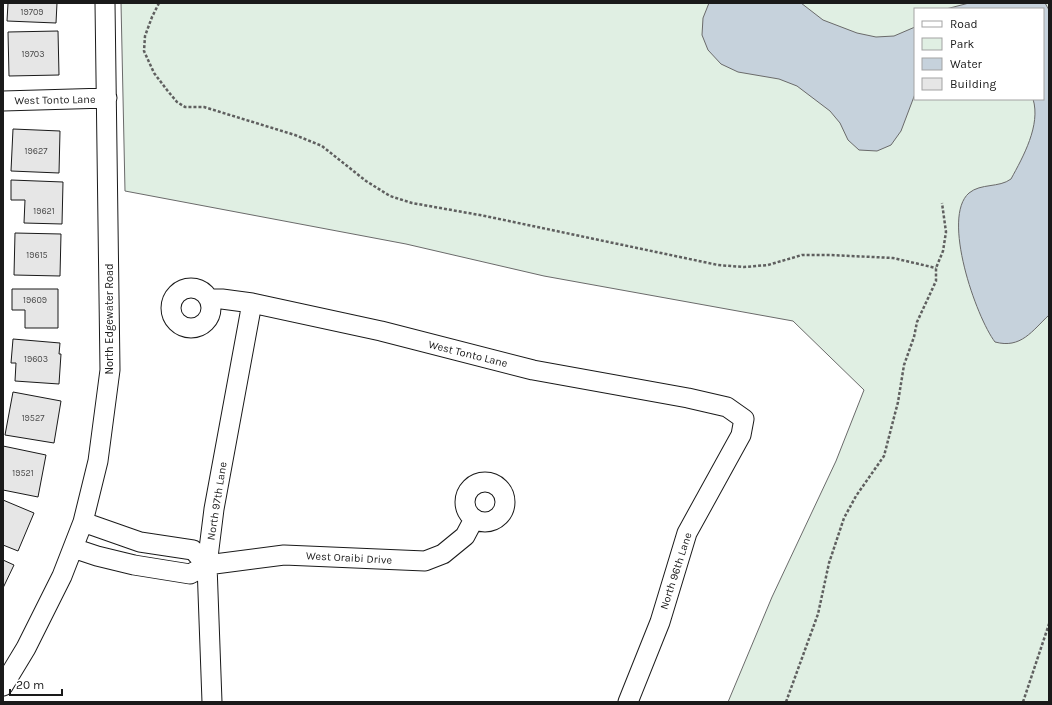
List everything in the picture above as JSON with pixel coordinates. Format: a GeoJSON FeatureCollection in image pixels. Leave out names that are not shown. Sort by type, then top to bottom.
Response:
{"type":"FeatureCollection","features":[{"type":"Feature","properties":{"kind":"street","name":"North Edgewater Road"},"geometry":{"type":"LineString","coordinates":[[3,686],[26,648],[62,576],[74,548],[83,522],[98,461],[110,370],[105,3]]}},
{"type":"Feature","properties":{"kind":"street","name":"West Tonto Lane"},"geometry":{"type":"LineString","coordinates":[[3,101],[107,98]]}},
{"type":"Feature","properties":{"kind":"street","name":"West Tonto Lane"},"geometry":{"type":"LineString","coordinates":[[210,299],[252,303],[380,331],[533,370],[688,398],[727,407]]}},
{"type":"Feature","properties":{"kind":"street","name":"North 97th Lane"},"geometry":{"type":"LineString","coordinates":[[212,702],[207,565],[214,509],[252,303]]}},
{"type":"Feature","properties":{"kind":"street","name":"North 96th Lane"},"geometry":{"type":"LineString","coordinates":[[628,702],[660,622],[687,533],[741,435],[744,419],[727,407]]}},
{"type":"Feature","properties":{"kind":"street","name":"West Oraibi Drive"},"geometry":{"type":"LineString","coordinates":[[74,548],[96,556],[161,570],[190,574],[207,565],[284,555],[425,561],[442,554],[465,536],[474,519]]}},
{"type":"Feature","properties":{"kind":"street"},"geometry":{"type":"LineString","coordinates":[[83,522],[140,542],[193,550],[207,565]]}},
{"type":"Feature","properties":{"kind":"path"},"geometry":{"type":"LineString","coordinates":[[159,3],[145,36],[144,51],[154,72],[177,102],[185,107],[204,108],[260,124],[295,135],[322,146],[366,181],[390,196],[412,203],[485,216],[718,265],[744,267],[768,265],[802,255],[831,255],[893,258],[936,268]]}},
{"type":"Feature","properties":{"kind":"path"},"geometry":{"type":"LineString","coordinates":[[786,702],[818,614],[829,563],[844,518],[856,496],[884,456],[898,402],[904,365],[914,337],[917,322],[936,281],[936,268],[943,251],[946,232],[942,203]]}},
{"type":"Feature","properties":{"kind":"path"},"geometry":{"type":"LineString","coordinates":[[1023,702],[1049,624]]}},
{"type":"Feature","properties":{"kind":"green space"},"geometry":{"type":"Polygon","coordinates":[[[121,3],[1049,3],[1049,702],[728,702],[772,597],[836,461],[864,390],[793,321],[544,276],[406,244],[125,191],[121,3]]]}},
{"type":"Feature","properties":{"kind":"water"},"geometry":{"type":"Polygon","coordinates":[[[709,3],[801,3],[823,20],[857,33],[876,37],[894,36],[914,27],[914,97],[901,131],[891,145],[877,151],[859,150],[848,140],[840,123],[830,111],[797,86],[779,79],[738,72],[721,64],[708,50],[702,35],[703,18],[709,3]]]}},
{"type":"Feature","properties":{"kind":"water"},"geometry":{"type":"Polygon","coordinates":[[[969,3],[1045,3],[1049,10],[1049,315],[1025,337],[1012,343],[1004,344],[995,342],[979,312],[964,267],[960,244],[959,223],[961,205],[969,193],[979,188],[1001,184],[1011,179],[1030,140],[1035,119],[1033,100],[1044,100],[1044,8],[950,8],[969,3]]]}},
{"type":"Feature","properties":{"kind":"building"},"geometry":{"type":"Polygon","coordinates":[[[8,3],[57,3],[56,23],[7,21],[8,3]]]}},
{"type":"Feature","properties":{"kind":"building"},"geometry":{"type":"Polygon","coordinates":[[[58,31],[59,75],[9,76],[8,32],[58,31]]]}},
{"type":"Feature","properties":{"kind":"building"},"geometry":{"type":"Polygon","coordinates":[[[13,129],[60,131],[59,173],[11,171],[13,129]]]}},
{"type":"Feature","properties":{"kind":"building"},"geometry":{"type":"Polygon","coordinates":[[[11,180],[63,182],[62,224],[24,223],[25,200],[11,200],[11,180]]]}},
{"type":"Feature","properties":{"kind":"building"},"geometry":{"type":"Polygon","coordinates":[[[15,233],[61,234],[60,276],[14,275],[15,233]]]}},
{"type":"Feature","properties":{"kind":"building"},"geometry":{"type":"Polygon","coordinates":[[[12,289],[58,289],[58,328],[25,328],[25,310],[12,310],[12,289]]]}},
{"type":"Feature","properties":{"kind":"building"},"geometry":{"type":"Polygon","coordinates":[[[13,339],[60,343],[59,354],[61,354],[59,384],[15,381],[16,363],[11,363],[13,339]]]}},
{"type":"Feature","properties":{"kind":"building"},"geometry":{"type":"Polygon","coordinates":[[[13,392],[61,401],[54,443],[5,435],[13,392]]]}},
{"type":"Feature","properties":{"kind":"building"},"geometry":{"type":"Polygon","coordinates":[[[3,446],[46,455],[38,497],[3,490],[3,446]]]}},
{"type":"Feature","properties":{"kind":"building"},"geometry":{"type":"Polygon","coordinates":[[[3,500],[34,513],[18,551],[3,545],[3,500]]]}},
{"type":"Feature","properties":{"kind":"building"},"geometry":{"type":"Polygon","coordinates":[[[3,560],[14,565],[3,588],[3,560]]]}}]}
